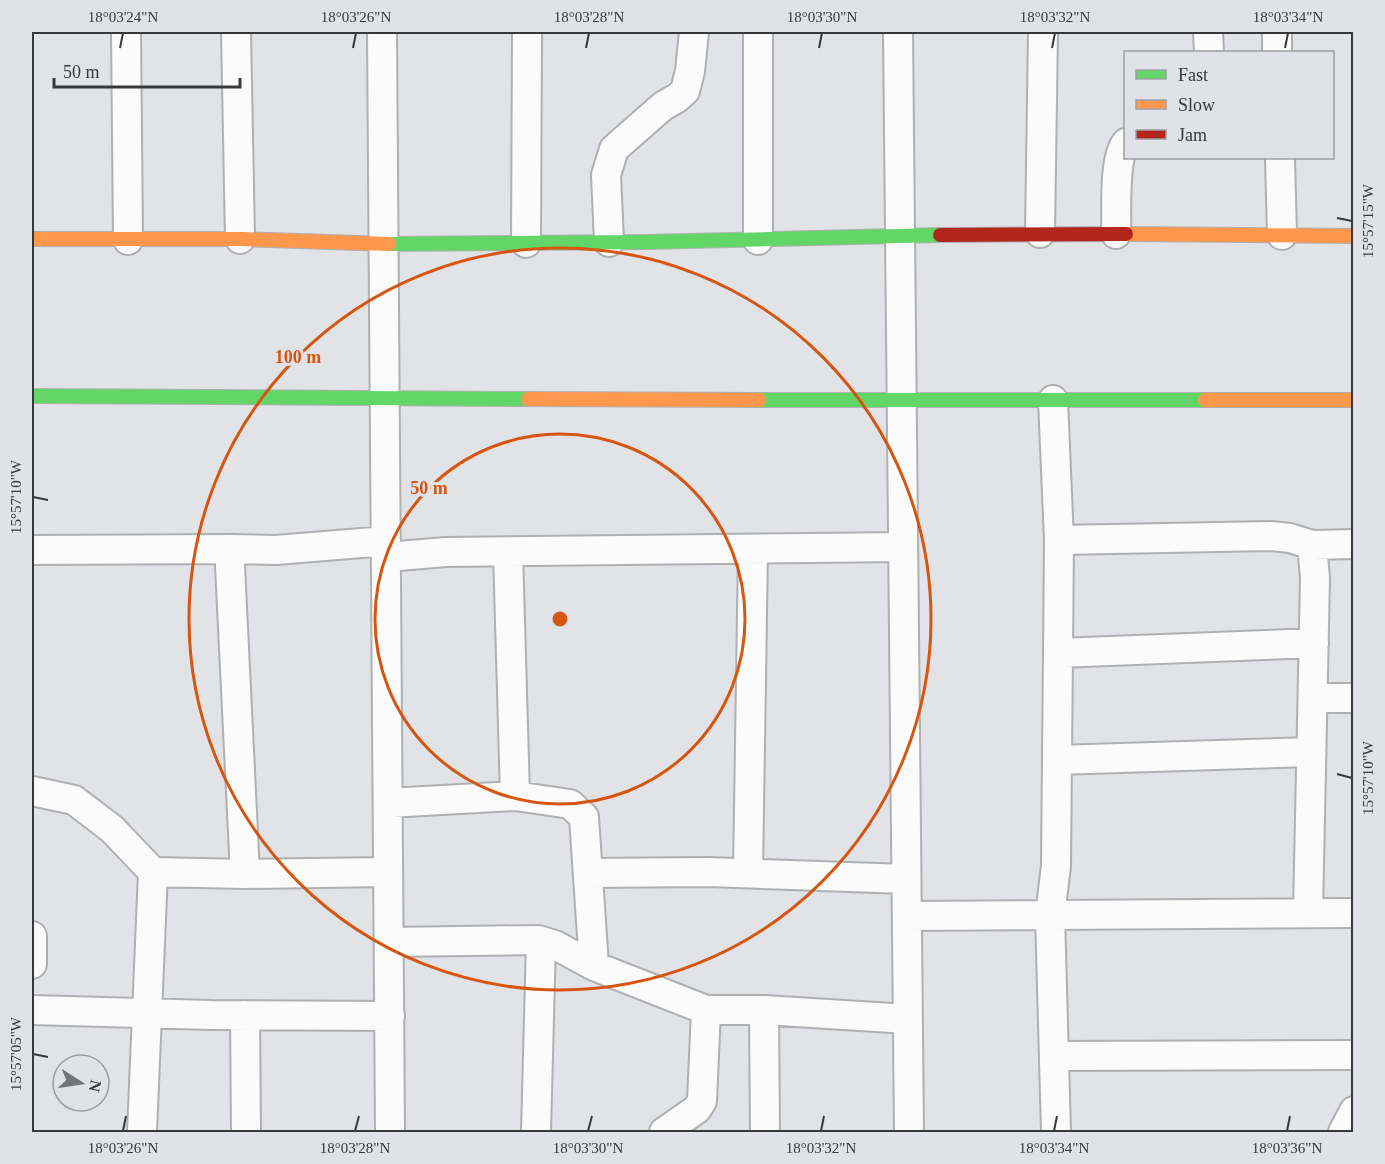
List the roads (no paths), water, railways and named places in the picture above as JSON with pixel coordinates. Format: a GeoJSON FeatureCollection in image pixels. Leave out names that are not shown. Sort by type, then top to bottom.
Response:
{"type":"FeatureCollection","features":[{"type":"Feature","properties":{"kind":"street"},"geometry":{"type":"LineString","coordinates":[[126,32],[128,240]]}},
{"type":"Feature","properties":{"kind":"street"},"geometry":{"type":"LineString","coordinates":[[236,32],[240,239]]}},
{"type":"Feature","properties":{"kind":"street"},"geometry":{"type":"LineString","coordinates":[[382,32],[390,1132]]}},
{"type":"Feature","properties":{"kind":"street"},"geometry":{"type":"LineString","coordinates":[[526,243],[528,32]]}},
{"type":"Feature","properties":{"kind":"street"},"geometry":{"type":"LineString","coordinates":[[609,242],[606,175],[614,149],[663,106],[685,91],[690,71],[694,32]]}},
{"type":"Feature","properties":{"kind":"street"},"geometry":{"type":"LineString","coordinates":[[758,32],[758,240]]}},
{"type":"Feature","properties":{"kind":"street"},"geometry":{"type":"LineString","coordinates":[[898,32],[909,1132]]}},
{"type":"Feature","properties":{"kind":"street"},"geometry":{"type":"LineString","coordinates":[[1040,233],[1043,32]]}},
{"type":"Feature","properties":{"kind":"street"},"geometry":{"type":"LineString","coordinates":[[1208,32],[1209,51]]}},
{"type":"Feature","properties":{"kind":"street"},"geometry":{"type":"LineString","coordinates":[[1277,32],[1278,51]]}},
{"type":"Feature","properties":{"kind":"street"},"geometry":{"type":"LineString","coordinates":[[1116,234],[1117,177],[1121,149],[1124,144]]}},
{"type":"Feature","properties":{"kind":"street"},"geometry":{"type":"LineString","coordinates":[[1280,159],[1282,235]]}},
{"type":"Feature","properties":{"kind":"street"},"geometry":{"type":"LineString","coordinates":[[32,239],[240,239],[384,244],[758,240],[1040,233],[1353,236]]}},
{"type":"Feature","properties":{"kind":"street"},"geometry":{"type":"LineString","coordinates":[[32,396],[902,401],[1353,400]]}},
{"type":"Feature","properties":{"kind":"street"},"geometry":{"type":"LineString","coordinates":[[1053,400],[1059,540],[1056,866],[1050,915],[1056,1132]]}},
{"type":"Feature","properties":{"kind":"street"},"geometry":{"type":"LineString","coordinates":[[1059,540],[1271,536],[1290,538],[1312,545],[1353,544]]}},
{"type":"Feature","properties":{"kind":"street"},"geometry":{"type":"LineString","coordinates":[[1308,913],[1315,578],[1312,545]]}},
{"type":"Feature","properties":{"kind":"street"},"geometry":{"type":"LineString","coordinates":[[32,550],[386,549],[508,552],[903,547]]}},
{"type":"Feature","properties":{"kind":"street"},"geometry":{"type":"LineString","coordinates":[[232,549],[230,566],[245,874]]}},
{"type":"Feature","properties":{"kind":"street"},"geometry":{"type":"LineString","coordinates":[[748,873],[753,549]]}},
{"type":"Feature","properties":{"kind":"street"},"geometry":{"type":"LineString","coordinates":[[508,552],[515,796]]}},
{"type":"Feature","properties":{"kind":"street"},"geometry":{"type":"LineString","coordinates":[[1058,653],[1314,643]]}},
{"type":"Feature","properties":{"kind":"street"},"geometry":{"type":"LineString","coordinates":[[1312,698],[1353,698]]}},
{"type":"Feature","properties":{"kind":"street"},"geometry":{"type":"LineString","coordinates":[[1057,760],[1311,752]]}},
{"type":"Feature","properties":{"kind":"street"},"geometry":{"type":"LineString","coordinates":[[32,791],[74,800],[112,829],[153,872],[245,874],[388,872]]}},
{"type":"Feature","properties":{"kind":"street"},"geometry":{"type":"LineString","coordinates":[[388,803],[515,796],[570,804],[584,817],[594,966]]}},
{"type":"Feature","properties":{"kind":"street"},"geometry":{"type":"LineString","coordinates":[[142,1132],[153,872]]}},
{"type":"Feature","properties":{"kind":"street"},"geometry":{"type":"LineString","coordinates":[[588,873],[748,873],[906,879]]}},
{"type":"Feature","properties":{"kind":"street"},"geometry":{"type":"LineString","coordinates":[[907,916],[1353,913]]}},
{"type":"Feature","properties":{"kind":"street"},"geometry":{"type":"LineString","coordinates":[[32,936],[32,964]]}},
{"type":"Feature","properties":{"kind":"street"},"geometry":{"type":"LineString","coordinates":[[389,942],[541,941],[555,945],[594,966],[706,1010],[764,1010],[908,1019]]}},
{"type":"Feature","properties":{"kind":"street"},"geometry":{"type":"LineString","coordinates":[[536,1132],[541,941]]}},
{"type":"Feature","properties":{"kind":"street"},"geometry":{"type":"LineString","coordinates":[[32,1010],[390,1016]]}},
{"type":"Feature","properties":{"kind":"street"},"geometry":{"type":"LineString","coordinates":[[664,1132],[697,1109],[702,1101],[706,1010]]}},
{"type":"Feature","properties":{"kind":"street"},"geometry":{"type":"LineString","coordinates":[[764,1010],[765,1132]]}},
{"type":"Feature","properties":{"kind":"street"},"geometry":{"type":"LineString","coordinates":[[245,1015],[246,1132]]}},
{"type":"Feature","properties":{"kind":"street"},"geometry":{"type":"LineString","coordinates":[[1054,1056],[1353,1055]]}},
{"type":"Feature","properties":{"kind":"street"},"geometry":{"type":"LineString","coordinates":[[1343,1132],[1353,1110]]}}]}
